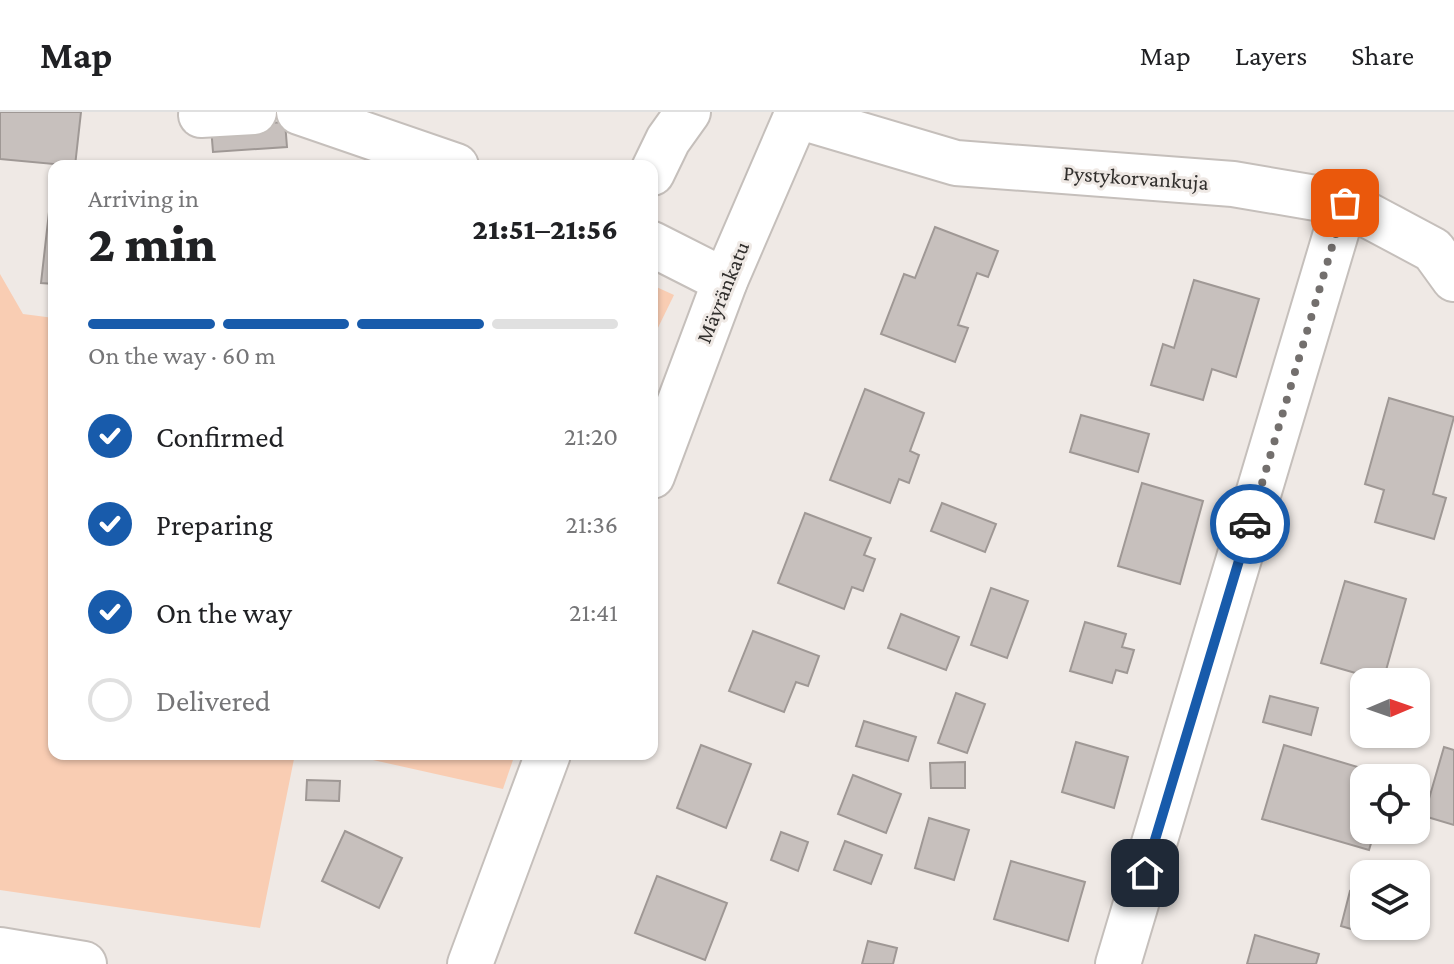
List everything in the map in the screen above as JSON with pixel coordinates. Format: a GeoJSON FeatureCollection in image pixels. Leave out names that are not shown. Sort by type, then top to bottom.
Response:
{"type":"FeatureCollection","features":[{"type":"Feature","properties":{"kind":"street"},"geometry":{"type":"LineString","coordinates":[[201,115],[254,112]]}},
{"type":"Feature","properties":{"kind":"street"},"geometry":{"type":"LineString","coordinates":[[299,112],[439,160]]}},
{"type":"Feature","properties":{"kind":"street"},"geometry":{"type":"LineString","coordinates":[[658,161],[688,112]]}},
{"type":"Feature","properties":{"kind":"street","name":"Pystykorvankuja"},"geometry":{"type":"LineString","coordinates":[[798,114],[956,163],[1233,184],[1345,203],[1433,250],[1454,279]]}},
{"type":"Feature","properties":{"kind":"street","name":"Mäyränkatu"},"geometry":{"type":"LineString","coordinates":[[658,460],[725,281],[798,114]]}},
{"type":"Feature","properties":{"kind":"street"},"geometry":{"type":"LineString","coordinates":[[1118,964],[1345,203]]}},
{"type":"Feature","properties":{"kind":"street"},"geometry":{"type":"LineString","coordinates":[[658,247],[725,281]]}},
{"type":"Feature","properties":{"kind":"street"},"geometry":{"type":"LineString","coordinates":[[470,964],[546,760]]}},
{"type":"Feature","properties":{"kind":"street"},"geometry":{"type":"LineString","coordinates":[[0,950],[84,964]]}},
{"type":"Feature","properties":{"kind":"shaded area"},"geometry":{"type":"Polygon","coordinates":[[[0,274],[23,314],[48,317],[48,760],[294,760],[260,928],[0,890],[0,274]]]}},
{"type":"Feature","properties":{"kind":"shaded area"},"geometry":{"type":"Polygon","coordinates":[[[658,288],[674,295],[658,328],[658,288]]]}},
{"type":"Feature","properties":{"kind":"shaded area"},"geometry":{"type":"Polygon","coordinates":[[[373,760],[513,760],[503,789],[373,760]]]}},
{"type":"Feature","properties":{"kind":"building"},"geometry":{"type":"Polygon","coordinates":[[[0,112],[81,112],[76,160],[48,160],[48,163],[0,159],[0,112]]]}},
{"type":"Feature","properties":{"kind":"building"},"geometry":{"type":"Polygon","coordinates":[[[285,122],[287,147],[213,152],[211,127],[285,122]]]}},
{"type":"Feature","properties":{"kind":"building"},"geometry":{"type":"Polygon","coordinates":[[[48,221],[48,284],[41,283],[48,221]]]}},
{"type":"Feature","properties":{"kind":"building"},"geometry":{"type":"Polygon","coordinates":[[[935,227],[998,251],[988,277],[977,273],[958,325],[968,328],[955,362],[881,334],[904,274],[915,278],[935,227]]]}},
{"type":"Feature","properties":{"kind":"building"},"geometry":{"type":"Polygon","coordinates":[[[1194,280],[1259,299],[1236,377],[1212,369],[1203,400],[1151,385],[1163,344],[1174,348],[1194,280]]]}},
{"type":"Feature","properties":{"kind":"building"},"geometry":{"type":"Polygon","coordinates":[[[865,389],[924,413],[910,451],[919,455],[909,483],[899,479],[890,503],[830,480],[865,389]]]}},
{"type":"Feature","properties":{"kind":"building"},"geometry":{"type":"Polygon","coordinates":[[[1389,398],[1454,417],[1433,494],[1446,498],[1434,539],[1375,522],[1384,490],[1365,484],[1389,398]]]}},
{"type":"Feature","properties":{"kind":"building"},"geometry":{"type":"Polygon","coordinates":[[[1081,415],[1149,434],[1138,472],[1070,452],[1081,415]]]}},
{"type":"Feature","properties":{"kind":"building"},"geometry":{"type":"Polygon","coordinates":[[[1142,483],[1203,501],[1180,584],[1118,566],[1142,483]]]}},
{"type":"Feature","properties":{"kind":"building"},"geometry":{"type":"Polygon","coordinates":[[[942,503],[996,524],[985,552],[931,531],[942,503]]]}},
{"type":"Feature","properties":{"kind":"building"},"geometry":{"type":"Polygon","coordinates":[[[805,513],[871,538],[864,555],[875,559],[863,591],[852,587],[844,609],[778,583],[805,513]]]}},
{"type":"Feature","properties":{"kind":"building"},"geometry":{"type":"Polygon","coordinates":[[[1345,581],[1406,599],[1387,668],[1350,668],[1350,671],[1321,663],[1345,581]]]}},
{"type":"Feature","properties":{"kind":"building"},"geometry":{"type":"Polygon","coordinates":[[[991,588],[1028,601],[1007,658],[971,645],[991,588]]]}},
{"type":"Feature","properties":{"kind":"building"},"geometry":{"type":"Polygon","coordinates":[[[901,614],[959,637],[946,670],[888,648],[901,614]]]}},
{"type":"Feature","properties":{"kind":"building"},"geometry":{"type":"Polygon","coordinates":[[[1085,622],[1126,634],[1122,647],[1134,650],[1127,673],[1116,670],[1112,683],[1070,671],[1085,622]]]}},
{"type":"Feature","properties":{"kind":"building"},"geometry":{"type":"Polygon","coordinates":[[[753,631],[819,656],[808,686],[796,682],[784,712],[729,691],[753,631]]]}},
{"type":"Feature","properties":{"kind":"building"},"geometry":{"type":"Polygon","coordinates":[[[956,693],[985,704],[967,753],[938,743],[956,693]]]}},
{"type":"Feature","properties":{"kind":"building"},"geometry":{"type":"Polygon","coordinates":[[[1270,696],[1318,708],[1311,735],[1263,722],[1270,696]]]}},
{"type":"Feature","properties":{"kind":"building"},"geometry":{"type":"Polygon","coordinates":[[[864,721],[916,737],[908,761],[856,746],[864,721]]]}},
{"type":"Feature","properties":{"kind":"building"},"geometry":{"type":"Polygon","coordinates":[[[1076,742],[1128,757],[1114,808],[1062,792],[1076,742]]]}},
{"type":"Feature","properties":{"kind":"building"},"geometry":{"type":"Polygon","coordinates":[[[701,745],[751,764],[726,828],[677,808],[701,745]]]}},
{"type":"Feature","properties":{"kind":"building"},"geometry":{"type":"Polygon","coordinates":[[[1284,745],[1350,765],[1350,844],[1371,844],[1369,850],[1262,819],[1284,745]]]}},
{"type":"Feature","properties":{"kind":"building"},"geometry":{"type":"Polygon","coordinates":[[[1444,747],[1454,750],[1454,825],[1430,818],[1430,795],[1444,747]]]}},
{"type":"Feature","properties":{"kind":"building"},"geometry":{"type":"Polygon","coordinates":[[[965,762],[965,788],[931,788],[930,763],[965,762]]]}},
{"type":"Feature","properties":{"kind":"building"},"geometry":{"type":"Polygon","coordinates":[[[853,775],[901,794],[886,833],[838,814],[853,775]]]}},
{"type":"Feature","properties":{"kind":"building"},"geometry":{"type":"Polygon","coordinates":[[[307,780],[340,781],[339,801],[306,800],[307,780]]]}},
{"type":"Feature","properties":{"kind":"building"},"geometry":{"type":"Polygon","coordinates":[[[929,818],[969,830],[954,880],[915,868],[929,818]]]}},
{"type":"Feature","properties":{"kind":"building"},"geometry":{"type":"Polygon","coordinates":[[[345,831],[402,858],[379,908],[322,881],[345,831]]]}},
{"type":"Feature","properties":{"kind":"building"},"geometry":{"type":"Polygon","coordinates":[[[781,832],[808,842],[798,871],[771,860],[781,832]]]}},
{"type":"Feature","properties":{"kind":"building"},"geometry":{"type":"Polygon","coordinates":[[[845,841],[882,855],[871,884],[834,870],[845,841]]]}},
{"type":"Feature","properties":{"kind":"building"},"geometry":{"type":"Polygon","coordinates":[[[1011,861],[1085,882],[1068,941],[994,919],[1011,861]]]}},
{"type":"Feature","properties":{"kind":"building"},"geometry":{"type":"Polygon","coordinates":[[[657,876],[727,903],[705,960],[635,933],[657,876]]]}},
{"type":"Feature","properties":{"kind":"building"},"geometry":{"type":"Polygon","coordinates":[[[1350,891],[1350,929],[1341,926],[1350,891]]]}},
{"type":"Feature","properties":{"kind":"building"},"geometry":{"type":"Polygon","coordinates":[[[1255,935],[1319,954],[1316,964],[1247,964],[1255,935]]]}},
{"type":"Feature","properties":{"kind":"building"},"geometry":{"type":"Polygon","coordinates":[[[868,941],[897,948],[893,964],[862,964],[868,941]]]}},
{"type":"Feature","properties":{"kind":"way so far"},"geometry":{"type":"LineString","coordinates":[[1250,524],[1345,203]]}},
{"type":"Feature","properties":{"kind":"route"},"geometry":{"type":"LineString","coordinates":[[1145,873],[1250,524]]}}]}
